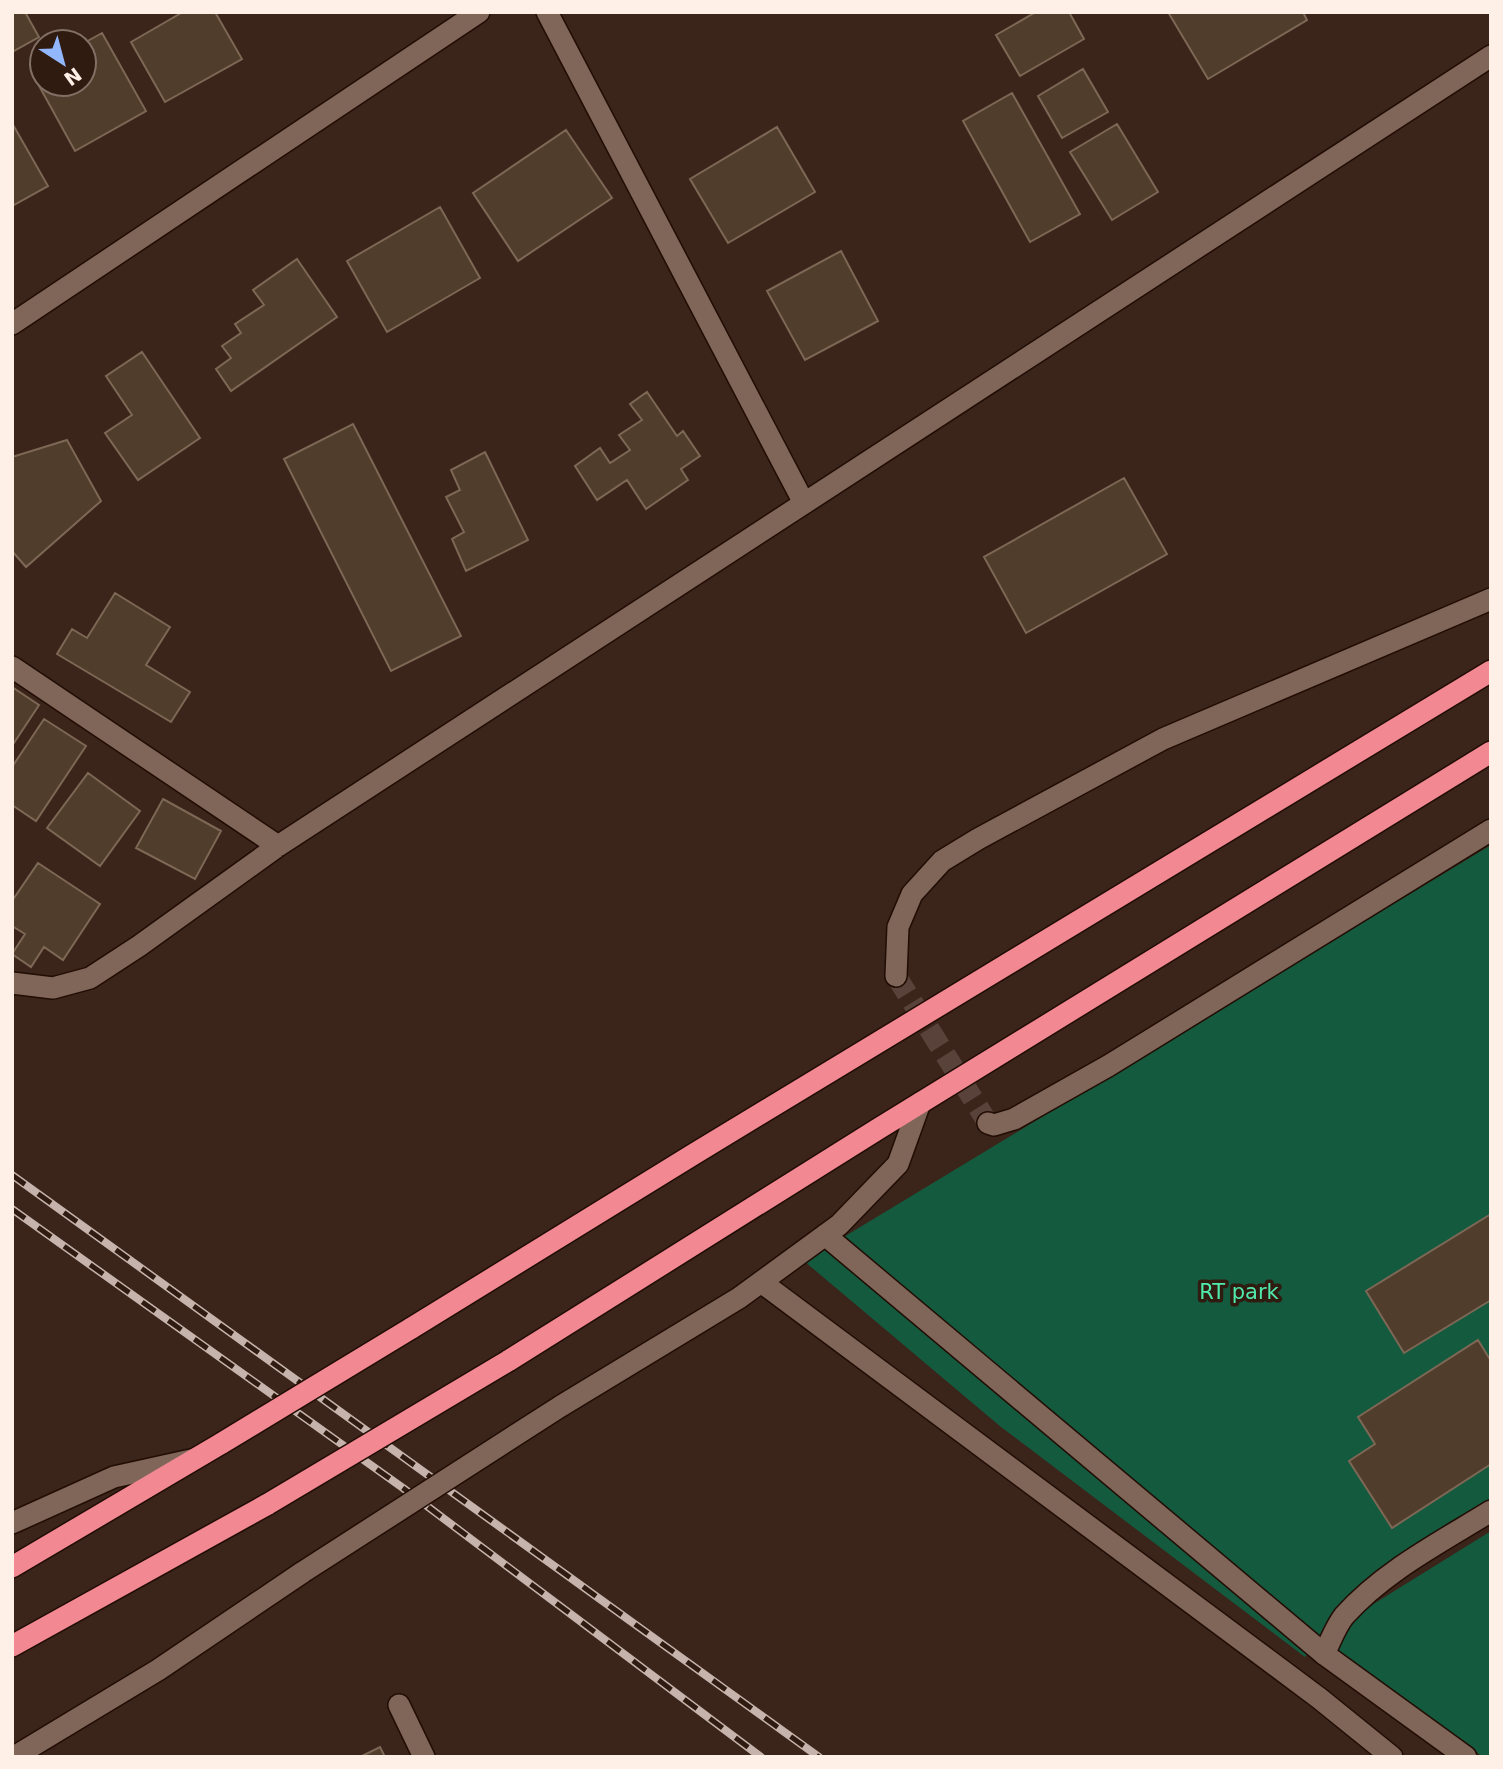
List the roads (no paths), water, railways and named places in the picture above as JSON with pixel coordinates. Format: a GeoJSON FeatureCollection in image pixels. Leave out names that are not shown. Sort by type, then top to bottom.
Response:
{"type":"FeatureCollection","features":[{"type":"Feature","properties":{"kind":"highway"},"geometry":{"type":"LineString","coordinates":[[12,1567],[222,1443],[1491,671]]}},
{"type":"Feature","properties":{"kind":"highway"},"geometry":{"type":"LineString","coordinates":[[12,1646],[268,1504],[508,1361],[920,1103],[1491,752]]}},
{"type":"Feature","properties":{"kind":"street"},"geometry":{"type":"LineString","coordinates":[[12,324],[479,12]]}},
{"type":"Feature","properties":{"kind":"street"},"geometry":{"type":"LineString","coordinates":[[547,12],[804,503]]}},
{"type":"Feature","properties":{"kind":"street"},"geometry":{"type":"LineString","coordinates":[[12,983],[53,988],[90,978],[278,846],[1491,56]]}},
{"type":"Feature","properties":{"kind":"street"},"geometry":{"type":"LineString","coordinates":[[896,976],[898,927],[912,894],[942,861],[1163,739],[1491,599]]}},
{"type":"Feature","properties":{"kind":"street"},"geometry":{"type":"LineString","coordinates":[[12,667],[278,846]]}},
{"type":"Feature","properties":{"kind":"street"},"geometry":{"type":"LineString","coordinates":[[988,1123],[994,1125],[1014,1119],[1108,1066],[1491,830]]}},
{"type":"Feature","properties":{"kind":"street"},"geometry":{"type":"LineString","coordinates":[[14,1757],[158,1670],[303,1572],[561,1406],[739,1298],[839,1225],[898,1164],[920,1103]]}},
{"type":"Feature","properties":{"kind":"street"},"geometry":{"type":"LineString","coordinates":[[825,1235],[1324,1654],[1466,1757]]}},
{"type":"Feature","properties":{"kind":"street"},"geometry":{"type":"LineString","coordinates":[[761,1282],[1319,1698],[1392,1757]]}},
{"type":"Feature","properties":{"kind":"street"},"geometry":{"type":"LineString","coordinates":[[12,1523],[114,1477],[197,1458]]}},
{"type":"Feature","properties":{"kind":"street"},"geometry":{"type":"LineString","coordinates":[[1324,1654],[1343,1617],[1371,1591],[1402,1566],[1491,1511]]}},
{"type":"Feature","properties":{"kind":"street"},"geometry":{"type":"LineString","coordinates":[[399,1705],[424,1757]]}},
{"type":"Feature","properties":{"kind":"tunnel"},"geometry":{"type":"LineString","coordinates":[[896,976],[988,1123]]}},
{"type":"Feature","properties":{"kind":"railway"},"geometry":{"type":"LineString","coordinates":[[12,1175],[819,1757]]}},
{"type":"Feature","properties":{"kind":"railway"},"geometry":{"type":"LineString","coordinates":[[12,1209],[403,1488],[761,1757]]}},
{"type":"Feature","properties":{"kind":"park label","name":"RT park"},"geometry":{"type":"Point","coordinates":[1239,1292]}}]}
